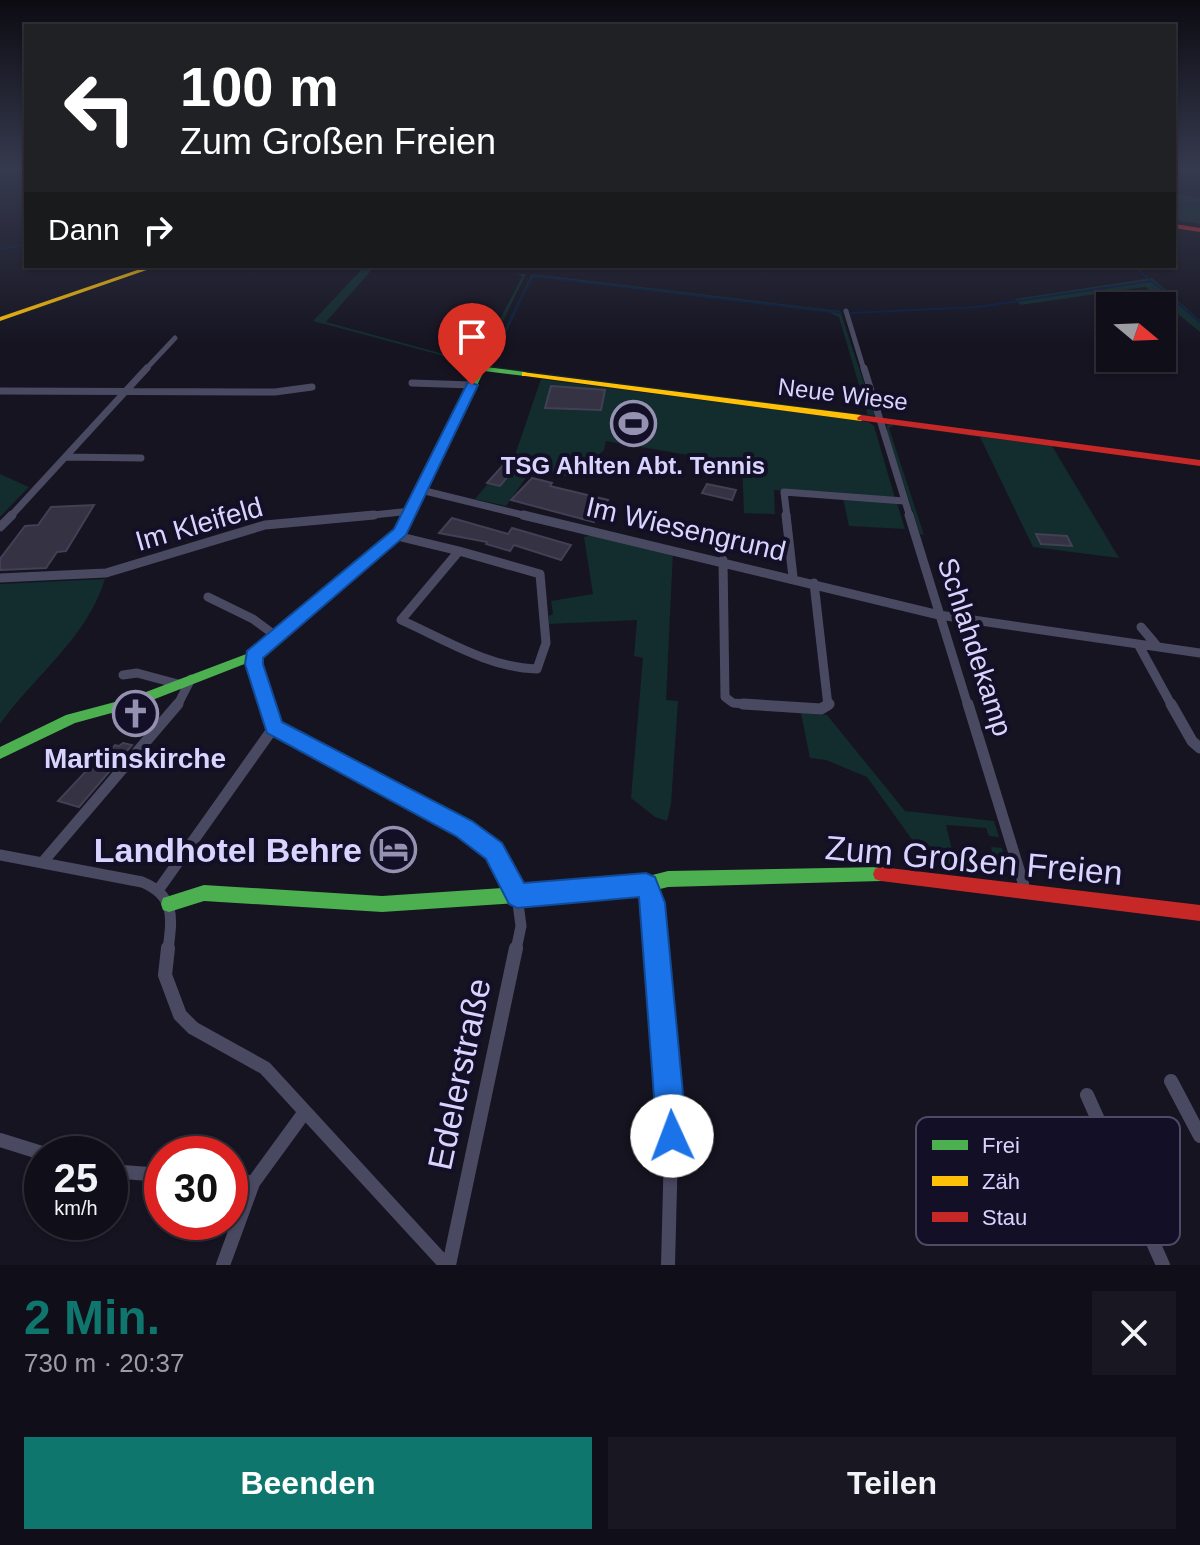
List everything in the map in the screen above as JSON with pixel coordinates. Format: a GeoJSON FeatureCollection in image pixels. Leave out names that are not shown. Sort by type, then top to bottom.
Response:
{"type":"FeatureCollection","features":[{"type":"Feature","properties":{"kind":"main road"},"geometry":{"type":"LineString","coordinates":[[2,315],[139,268]]}},
{"type":"Feature","properties":{"kind":"main road"},"geometry":{"type":"LineString","coordinates":[[2,315],[149,268]]}},
{"type":"Feature","properties":{"kind":"main road","name":"Neue Wiese"},"geometry":{"type":"LineString","coordinates":[[472,385],[481,368],[1200,463]]}},
{"type":"Feature","properties":{"kind":"main road"},"geometry":{"type":"LineString","coordinates":[[0,753],[71,719],[132,702],[253,656],[397,536],[472,385]]}},
{"type":"Feature","properties":{"kind":"main road","name":"Zum Großen Freien"},"geometry":{"type":"LineString","coordinates":[[169,904],[204,893],[382,904],[646,885],[668,879],[848,871],[1025,889],[1200,913]]}},
{"type":"Feature","properties":{"kind":"street","name":"Schlahdekamp"},"geometry":{"type":"LineString","coordinates":[[846,311],[1025,889]]}},
{"type":"Feature","properties":{"kind":"street"},"geometry":{"type":"LineString","coordinates":[[0,527],[175,338]]}},
{"type":"Feature","properties":{"kind":"street"},"geometry":{"type":"LineString","coordinates":[[412,383],[472,385]]}},
{"type":"Feature","properties":{"kind":"street"},"geometry":{"type":"LineString","coordinates":[[0,391],[275,392],[312,387]]}},
{"type":"Feature","properties":{"kind":"street"},"geometry":{"type":"LineString","coordinates":[[66,457],[141,458]]}},
{"type":"Feature","properties":{"kind":"street","name":"Im Wiesengrund"},"geometry":{"type":"LineString","coordinates":[[421,490],[723,560],[939,615],[1200,653]]}},
{"type":"Feature","properties":{"kind":"street"},"geometry":{"type":"LineString","coordinates":[[793,577],[784,492],[904,501]]}},
{"type":"Feature","properties":{"kind":"street","name":"Im Kleifeld"},"geometry":{"type":"LineString","coordinates":[[0,578],[106,573],[265,525],[411,511]]}},
{"type":"Feature","properties":{"kind":"street"},"geometry":{"type":"LineString","coordinates":[[397,536],[459,551],[540,574],[546,643],[537,669],[524,671],[401,620],[459,551]]}},
{"type":"Feature","properties":{"kind":"street"},"geometry":{"type":"LineString","coordinates":[[723,560],[725,697],[733,703],[821,709],[828,706],[830,701],[814,583]]}},
{"type":"Feature","properties":{"kind":"street"},"geometry":{"type":"LineString","coordinates":[[208,597],[253,619],[276,636]]}},
{"type":"Feature","properties":{"kind":"street"},"geometry":{"type":"LineString","coordinates":[[1141,627],[1157,646]]}},
{"type":"Feature","properties":{"kind":"street"},"geometry":{"type":"LineString","coordinates":[[1138,644],[1192,741],[1200,748]]}},
{"type":"Feature","properties":{"kind":"street"},"geometry":{"type":"LineString","coordinates":[[253,656],[274,727],[464,829],[494,851],[517,896]]}},
{"type":"Feature","properties":{"kind":"street"},"geometry":{"type":"LineString","coordinates":[[42,863],[184,697],[184,681],[137,673],[123,675]]}},
{"type":"Feature","properties":{"kind":"street"},"geometry":{"type":"LineString","coordinates":[[159,889],[274,727]]}},
{"type":"Feature","properties":{"kind":"street"},"geometry":{"type":"LineString","coordinates":[[0,855],[142,882],[159,889],[169,904],[171,925],[165,975],[170,996],[180,1015],[193,1028],[265,1068],[448,1265]]}},
{"type":"Feature","properties":{"kind":"street"},"geometry":{"type":"LineString","coordinates":[[646,885],[653,903],[672,1111],[668,1265]]}},
{"type":"Feature","properties":{"kind":"street","name":"Edelerstraße"},"geometry":{"type":"LineString","coordinates":[[448,1265],[521,926],[517,896]]}},
{"type":"Feature","properties":{"kind":"street"},"geometry":{"type":"LineString","coordinates":[[1171,1081],[1200,1136]]}},
{"type":"Feature","properties":{"kind":"street"},"geometry":{"type":"LineString","coordinates":[[1087,1095],[1097,1117]]}},
{"type":"Feature","properties":{"kind":"street"},"geometry":{"type":"LineString","coordinates":[[223,1265],[253,1183],[304,1113]]}},
{"type":"Feature","properties":{"kind":"street"},"geometry":{"type":"LineString","coordinates":[[0,1140],[24,1147]]}},
{"type":"Feature","properties":{"kind":"street"},"geometry":{"type":"LineString","coordinates":[[248,1182],[253,1183]]}},
{"type":"Feature","properties":{"kind":"street"},"geometry":{"type":"LineString","coordinates":[[1154,1245],[1163,1265]]}},
{"type":"Feature","properties":{"kind":"green space"},"geometry":{"type":"Polygon","coordinates":[[[363,268],[373,268],[326,322],[478,361],[522,277],[518,274],[526,274],[483,362],[478,365],[313,321],[363,268]]]}},
{"type":"Feature","properties":{"kind":"green space"},"geometry":{"type":"Polygon","coordinates":[[[532,274],[840,311],[875,416],[868,415],[839,317],[828,312],[538,277],[532,278],[491,364],[494,367],[486,366],[532,274]]]}},
{"type":"Feature","properties":{"kind":"green space"},"geometry":{"type":"Polygon","coordinates":[[[1152,278],[1168,292],[1151,292],[1145,287],[1020,305],[1015,299],[1152,278]]]}},
{"type":"Feature","properties":{"kind":"green space"},"geometry":{"type":"Polygon","coordinates":[[[1176,299],[1200,320],[1200,332],[1176,312],[1176,299]]]}},
{"type":"Feature","properties":{"kind":"green space"},"geometry":{"type":"Polygon","coordinates":[[[541,379],[868,422],[874,426],[895,498],[774,490],[775,514],[744,513],[742,464],[606,441],[604,450],[573,478],[532,469],[506,506],[475,499],[505,463],[514,458],[541,379]]]}},
{"type":"Feature","properties":{"kind":"green space"},"geometry":{"type":"Polygon","coordinates":[[[887,424],[1052,446],[1119,558],[1033,547],[980,437],[894,425],[889,428],[924,535],[920,534],[887,434],[887,424]]]}},
{"type":"Feature","properties":{"kind":"green space"},"geometry":{"type":"Polygon","coordinates":[[[0,474],[29,487],[0,517],[0,474]]]}},
{"type":"Feature","properties":{"kind":"green space"},"geometry":{"type":"Polygon","coordinates":[[[843,498],[897,503],[905,529],[849,526],[843,498]]]}},
{"type":"Feature","properties":{"kind":"green space"},"geometry":{"type":"Polygon","coordinates":[[[597,534],[673,552],[666,700],[678,701],[671,804],[667,821],[655,817],[631,798],[643,658],[634,656],[637,620],[549,624],[549,616],[553,614],[551,601],[593,594],[584,537],[597,534]]]}},
{"type":"Feature","properties":{"kind":"green space"},"geometry":{"type":"Polygon","coordinates":[[[105,579],[97,600],[73,638],[0,724],[0,584],[105,579]]]}},
{"type":"Feature","properties":{"kind":"green space"},"geometry":{"type":"Polygon","coordinates":[[[801,713],[827,715],[905,811],[994,821],[999,837],[989,836],[986,828],[946,825],[953,854],[994,858],[991,847],[1002,848],[1009,873],[931,866],[867,777],[826,760],[810,758],[801,713]]]}},
{"type":"Feature","properties":{"kind":"building"},"geometry":{"type":"Polygon","coordinates":[[[551,386],[605,390],[601,410],[545,408],[551,386]]]}},
{"type":"Feature","properties":{"kind":"building"},"geometry":{"type":"Polygon","coordinates":[[[505,463],[517,465],[500,486],[487,483],[505,463]]]}},
{"type":"Feature","properties":{"kind":"building"},"geometry":{"type":"Polygon","coordinates":[[[532,478],[552,483],[550,486],[608,500],[594,522],[511,500],[532,478]]]}},
{"type":"Feature","properties":{"kind":"building"},"geometry":{"type":"Polygon","coordinates":[[[707,484],[736,490],[732,500],[702,493],[707,484]]]}},
{"type":"Feature","properties":{"kind":"building"},"geometry":{"type":"Polygon","coordinates":[[[94,505],[66,551],[57,552],[46,568],[0,570],[0,559],[25,526],[38,525],[51,507],[94,505]]]}},
{"type":"Feature","properties":{"kind":"building"},"geometry":{"type":"Polygon","coordinates":[[[452,518],[508,534],[512,528],[571,545],[561,560],[514,545],[510,551],[487,542],[439,533],[452,518]]]}},
{"type":"Feature","properties":{"kind":"building"},"geometry":{"type":"Polygon","coordinates":[[[1036,534],[1067,536],[1072,546],[1041,544],[1036,534]]]}},
{"type":"Feature","properties":{"kind":"building"},"geometry":{"type":"Polygon","coordinates":[[[115,745],[132,745],[79,807],[58,801],[88,769],[92,770],[115,745]]]}},
{"type":"Feature","properties":{"kind":"waterway"},"geometry":{"type":"LineString","coordinates":[[0,249],[24,245]]}},
{"type":"Feature","properties":{"kind":"waterway"},"geometry":{"type":"LineString","coordinates":[[1136,268],[1147,277]]}},
{"type":"Feature","properties":{"kind":"waterway"},"geometry":{"type":"LineString","coordinates":[[486,365],[533,276],[841,313]]}},
{"type":"Feature","properties":{"kind":"waterway"},"geometry":{"type":"LineString","coordinates":[[851,313],[978,307],[1151,281]]}},
{"type":"Feature","properties":{"kind":"waterway"},"geometry":{"type":"LineString","coordinates":[[1151,281],[1200,322]]}},
{"type":"Feature","properties":{"kind":"traffic: fast"},"geometry":{"type":"LineString","coordinates":[[0,753],[71,719],[132,702],[253,656],[401,531],[481,368],[525,374]]}},
{"type":"Feature","properties":{"kind":"traffic: fast"},"geometry":{"type":"LineString","coordinates":[[169,904],[204,893],[382,904],[637,887],[668,879],[881,874]]}},
{"type":"Feature","properties":{"kind":"traffic: slow"},"geometry":{"type":"LineString","coordinates":[[0,319],[149,268]]}},
{"type":"Feature","properties":{"kind":"traffic: slow"},"geometry":{"type":"LineString","coordinates":[[525,374],[861,418]]}},
{"type":"Feature","properties":{"kind":"traffic: jam"},"geometry":{"type":"LineString","coordinates":[[1181,227],[1200,230]]}},
{"type":"Feature","properties":{"kind":"traffic: jam"},"geometry":{"type":"LineString","coordinates":[[861,418],[1200,463]]}},
{"type":"Feature","properties":{"kind":"traffic: jam"},"geometry":{"type":"LineString","coordinates":[[881,874],[1200,913]]}},
{"type":"Feature","properties":{"kind":"place","name":"TSG Ahlten Abt. Tennis"},"geometry":{"type":"Point","coordinates":[633,423]}},
{"type":"Feature","properties":{"kind":"place","name":"Martinskirche"},"geometry":{"type":"Point","coordinates":[135,714]}},
{"type":"Feature","properties":{"kind":"place","name":"Landhotel Behre"},"geometry":{"type":"Point","coordinates":[393,850]}},
{"type":"Feature","properties":{"kind":"route"},"geometry":{"type":"LineString","coordinates":[[472,385],[401,531],[253,656],[254,664],[274,727],[464,829],[494,851],[508,873],[517,896],[646,885],[653,903],[672,1136]]}}]}
